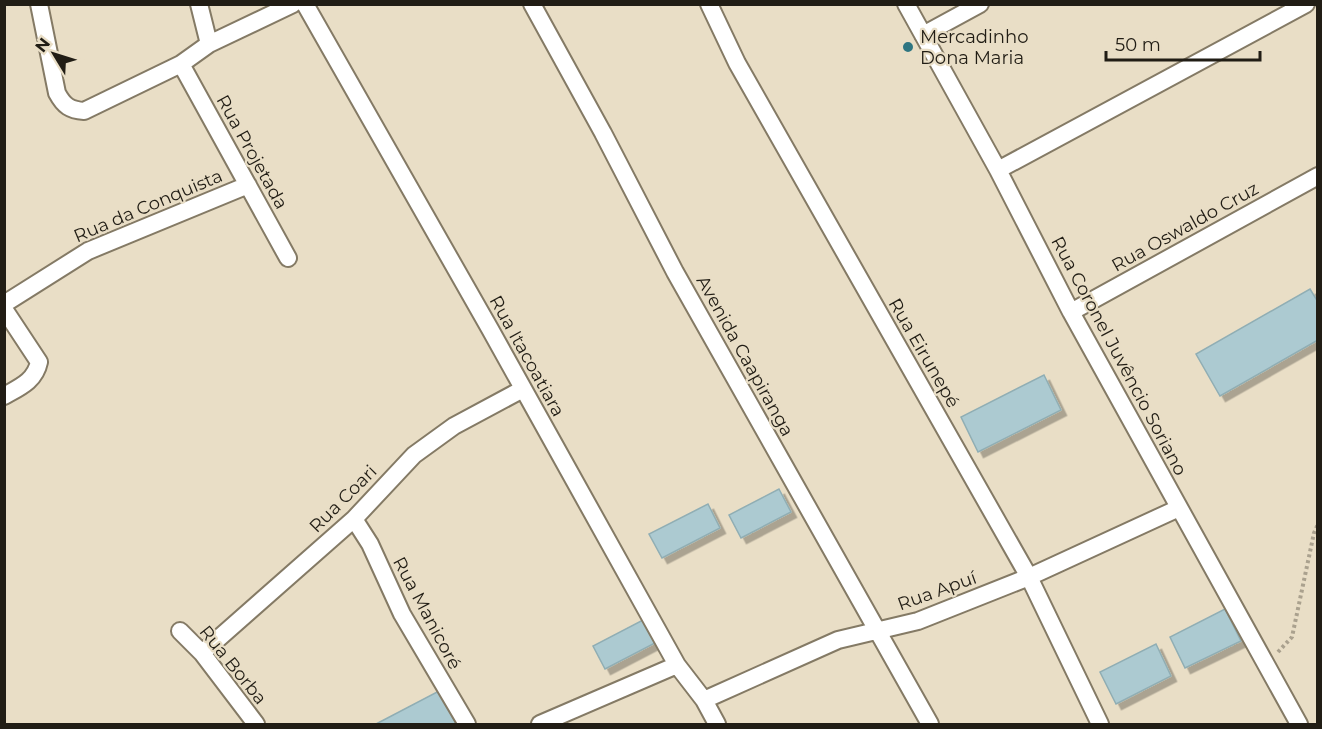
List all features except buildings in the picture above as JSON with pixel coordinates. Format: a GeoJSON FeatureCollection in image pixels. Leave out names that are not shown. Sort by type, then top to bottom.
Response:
{"type":"FeatureCollection","features":[{"type":"Feature","properties":{"kind":"street"},"geometry":{"type":"LineString","coordinates":[[39,4],[57,93],[62,103],[69,108],[84,111],[181,64],[209,44],[293,4]]}},
{"type":"Feature","properties":{"kind":"street"},"geometry":{"type":"LineString","coordinates":[[199,4],[209,44]]}},
{"type":"Feature","properties":{"kind":"street","name":"Rua Itacoatiara"},"geometry":{"type":"LineString","coordinates":[[305,4],[676,665],[704,699],[717,724]]}},
{"type":"Feature","properties":{"kind":"street","name":"Avenida Caapiranga"},"geometry":{"type":"LineString","coordinates":[[532,4],[603,133],[675,272],[930,724]]}},
{"type":"Feature","properties":{"kind":"street","name":"Rua Eirunepé"},"geometry":{"type":"LineString","coordinates":[[709,4],[737,63],[1029,578],[1100,724]]}},
{"type":"Feature","properties":{"kind":"street","name":"Rua Coronel Juvêncio Soriano"},"geometry":{"type":"LineString","coordinates":[[906,4],[999,170],[1071,312],[1299,724]]}},
{"type":"Feature","properties":{"kind":"street"},"geometry":{"type":"LineString","coordinates":[[923,35],[980,4]]}},
{"type":"Feature","properties":{"kind":"street"},"geometry":{"type":"LineString","coordinates":[[999,170],[1306,4]]}},
{"type":"Feature","properties":{"kind":"street","name":"Rua Projetada"},"geometry":{"type":"LineString","coordinates":[[181,64],[288,258]]}},
{"type":"Feature","properties":{"kind":"street","name":"Rua Oswaldo Cruz"},"geometry":{"type":"LineString","coordinates":[[1071,312],[1317,176]]}},
{"type":"Feature","properties":{"kind":"street","name":"Rua da Conquista"},"geometry":{"type":"LineString","coordinates":[[4,304],[88,251],[248,185]]}},
{"type":"Feature","properties":{"kind":"street"},"geometry":{"type":"LineString","coordinates":[[4,309],[39,362],[37,373],[29,381],[4,396]]}},
{"type":"Feature","properties":{"kind":"street","name":"Rua Coari"},"geometry":{"type":"LineString","coordinates":[[202,653],[354,519],[414,455],[454,426],[523,389]]}},
{"type":"Feature","properties":{"kind":"street","name":"Rua Apuí"},"geometry":{"type":"LineString","coordinates":[[704,699],[838,640],[918,621],[1029,578],[1179,508]]}},
{"type":"Feature","properties":{"kind":"street","name":"Rua Manicoré"},"geometry":{"type":"LineString","coordinates":[[354,519],[370,544],[402,614],[467,724]]}},
{"type":"Feature","properties":{"kind":"street","name":"Rua Borba"},"geometry":{"type":"LineString","coordinates":[[180,631],[202,653],[256,724]]}},
{"type":"Feature","properties":{"kind":"street"},"geometry":{"type":"LineString","coordinates":[[540,724],[676,665]]}},
{"type":"Feature","properties":{"kind":"path"},"geometry":{"type":"LineString","coordinates":[[1265,664],[1292,637],[1317,524]]}},
{"type":"Feature","properties":{"kind":"place","name":"Mercadinho Dona Maria"},"geometry":{"type":"Point","coordinates":[908,47]}}]}
